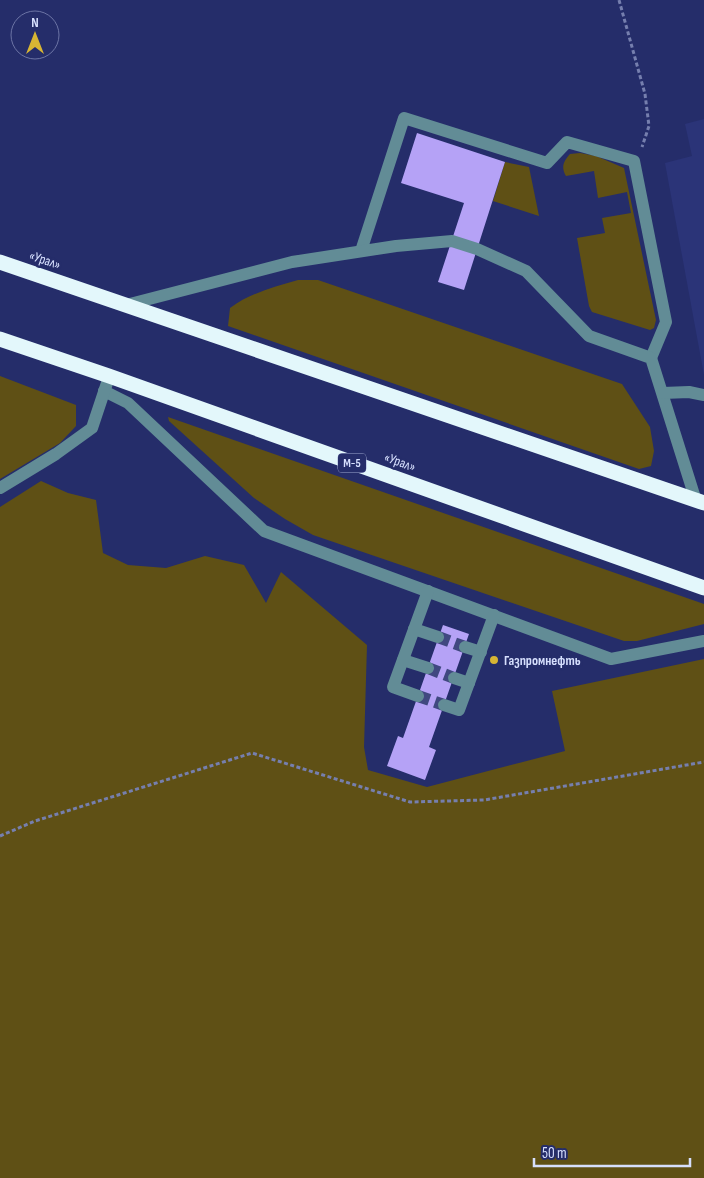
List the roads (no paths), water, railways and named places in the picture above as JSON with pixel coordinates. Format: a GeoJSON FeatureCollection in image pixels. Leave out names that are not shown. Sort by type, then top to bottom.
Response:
{"type":"FeatureCollection","features":[{"type":"Feature","properties":{"kind":"highway","name":"«Урал»"},"geometry":{"type":"LineString","coordinates":[[0,262],[700,502]]}},
{"type":"Feature","properties":{"kind":"highway","name":"«Урал»"},"geometry":{"type":"LineString","coordinates":[[0,339],[704,588]]}},
{"type":"Feature","properties":{"kind":"street"},"geometry":{"type":"LineString","coordinates":[[361,251],[404,118],[547,163],[567,142],[634,161],[666,322],[652,358],[700,502]]}},
{"type":"Feature","properties":{"kind":"street"},"geometry":{"type":"LineString","coordinates":[[126,305],[292,262],[396,246],[452,241],[477,249],[526,271],[589,336],[652,358]]}},
{"type":"Feature","properties":{"kind":"street"},"geometry":{"type":"LineString","coordinates":[[0,488],[56,454],[92,428],[109,376]]}},
{"type":"Feature","properties":{"kind":"street"},"geometry":{"type":"LineString","coordinates":[[104,391],[128,403],[264,531],[611,659],[704,641]]}},
{"type":"Feature","properties":{"kind":"street"},"geometry":{"type":"LineString","coordinates":[[663,393],[689,392],[704,395]]}},
{"type":"Feature","properties":{"kind":"street"},"geometry":{"type":"LineString","coordinates":[[418,696],[393,687],[428,591]]}},
{"type":"Feature","properties":{"kind":"street"},"geometry":{"type":"LineString","coordinates":[[444,705],[459,710],[494,615]]}},
{"type":"Feature","properties":{"kind":"street"},"geometry":{"type":"LineString","coordinates":[[414,629],[438,637]]}},
{"type":"Feature","properties":{"kind":"street"},"geometry":{"type":"LineString","coordinates":[[465,647],[480,652]]}},
{"type":"Feature","properties":{"kind":"street"},"geometry":{"type":"LineString","coordinates":[[403,660],[428,668]]}},
{"type":"Feature","properties":{"kind":"street"},"geometry":{"type":"LineString","coordinates":[[454,678],[469,683]]}},
{"type":"Feature","properties":{"kind":"tunnel"},"geometry":{"type":"LineString","coordinates":[[438,637],[465,647]]}},
{"type":"Feature","properties":{"kind":"tunnel"},"geometry":{"type":"LineString","coordinates":[[428,668],[454,678]]}},
{"type":"Feature","properties":{"kind":"tunnel"},"geometry":{"type":"LineString","coordinates":[[418,696],[444,705]]}},
{"type":"Feature","properties":{"kind":"place","name":"Газпромнефть"},"geometry":{"type":"Point","coordinates":[494,660]}}]}
